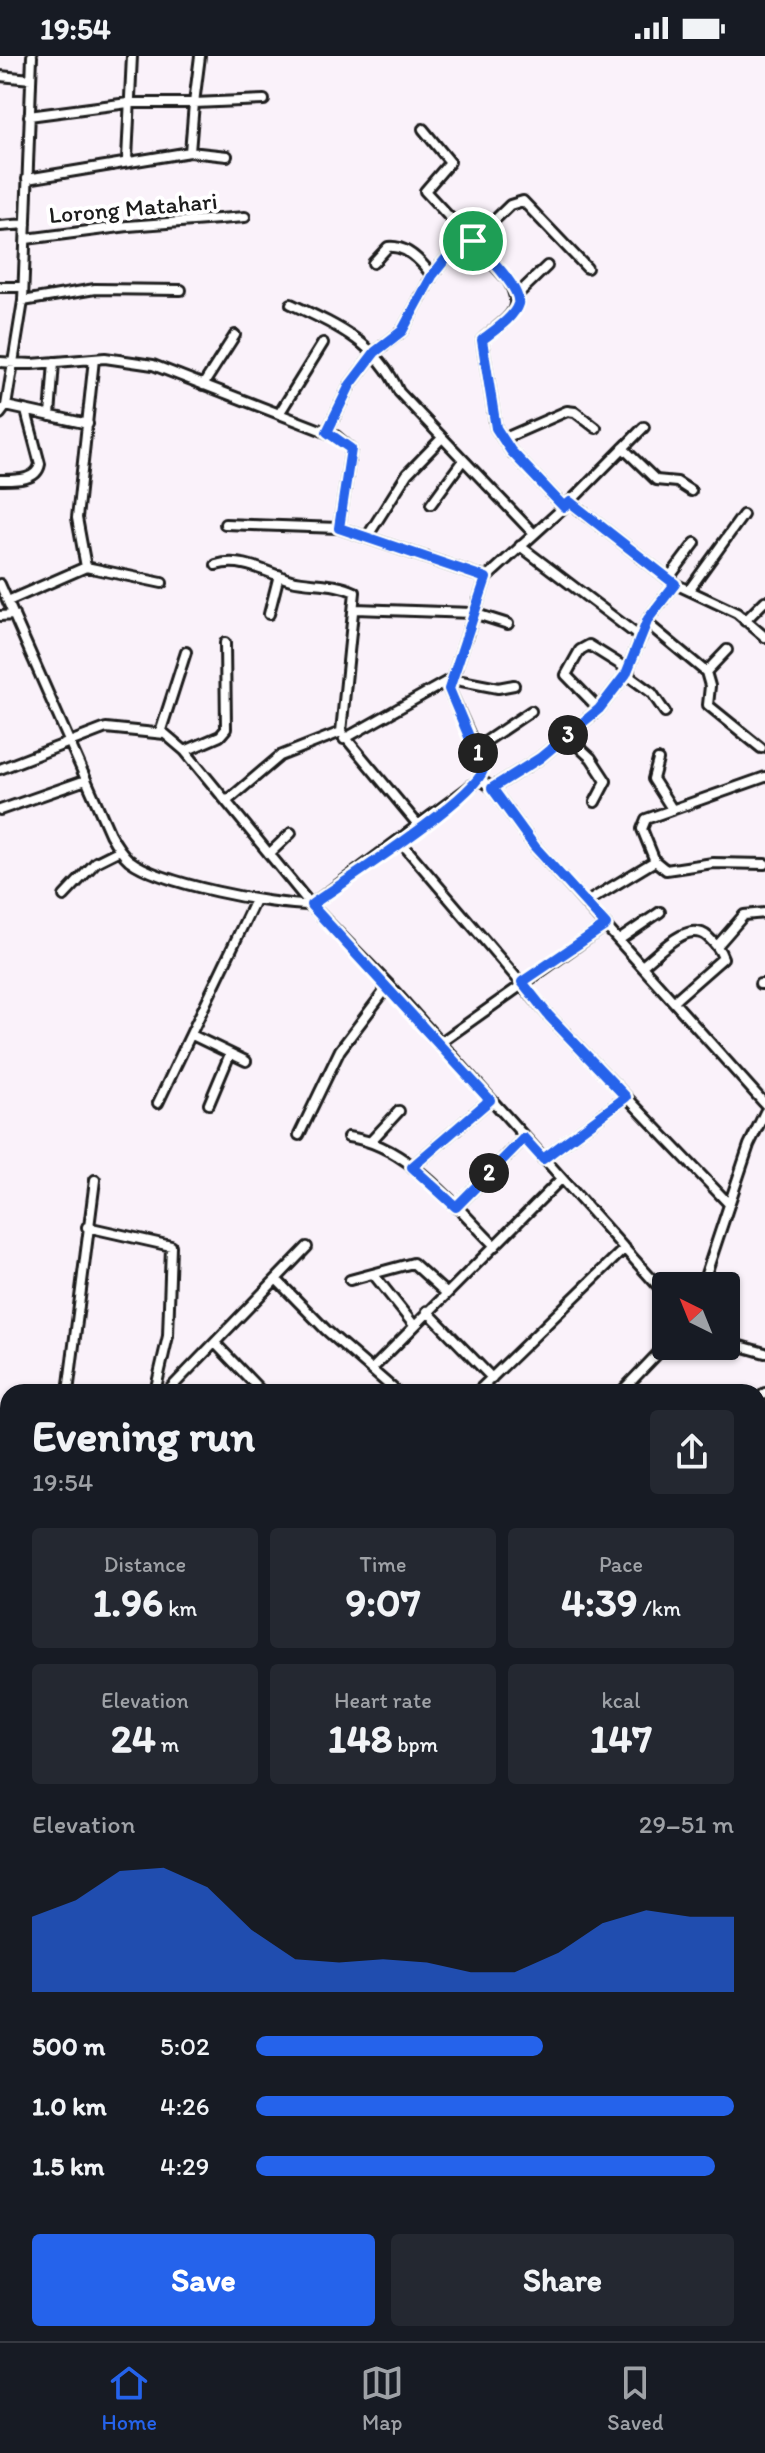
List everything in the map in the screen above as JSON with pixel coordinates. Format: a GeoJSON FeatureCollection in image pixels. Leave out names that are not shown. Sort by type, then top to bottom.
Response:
{"type":"FeatureCollection","features":[{"type":"Feature","properties":{"kind":"street"},"geometry":{"type":"LineString","coordinates":[[32,56],[23,301],[14,364],[3,410],[26,411],[88,424]]}},
{"type":"Feature","properties":{"kind":"street"},"geometry":{"type":"LineString","coordinates":[[127,159],[132,56]]}},
{"type":"Feature","properties":{"kind":"street"},"geometry":{"type":"LineString","coordinates":[[190,152],[200,56]]}},
{"type":"Feature","properties":{"kind":"street"},"geometry":{"type":"LineString","coordinates":[[0,76],[31,79]]}},
{"type":"Feature","properties":{"kind":"street"},"geometry":{"type":"LineString","coordinates":[[29,116],[128,103],[264,100]]}},
{"type":"Feature","properties":{"kind":"street"},"geometry":{"type":"LineString","coordinates":[[423,129],[450,162],[425,191],[508,280],[517,295],[518,304],[511,315],[482,340],[496,428],[503,439],[567,504],[671,582],[745,621],[765,637]]}},
{"type":"Feature","properties":{"kind":"street"},"geometry":{"type":"LineString","coordinates":[[27,179],[127,159],[190,152],[227,156]]}},
{"type":"Feature","properties":{"kind":"street"},"geometry":{"type":"LineString","coordinates":[[473,241],[510,205],[523,201],[587,268]]}},
{"type":"Feature","properties":{"kind":"street","name":"Lorong Matahari"},"geometry":{"type":"LineString","coordinates":[[26,239],[128,226],[245,217]]}},
{"type":"Feature","properties":{"kind":"street"},"geometry":{"type":"LineString","coordinates":[[0,226],[26,224]]}},
{"type":"Feature","properties":{"kind":"street"},"geometry":{"type":"LineString","coordinates":[[327,432],[350,385],[375,352],[402,331],[432,276],[466,233]]}},
{"type":"Feature","properties":{"kind":"street"},"geometry":{"type":"LineString","coordinates":[[373,263],[388,247],[397,246],[424,265],[432,276]]}},
{"type":"Feature","properties":{"kind":"street"},"geometry":{"type":"LineString","coordinates":[[517,295],[547,266]]}},
{"type":"Feature","properties":{"kind":"street"},"geometry":{"type":"LineString","coordinates":[[0,287],[23,287]]}},
{"type":"Feature","properties":{"kind":"street"},"geometry":{"type":"LineString","coordinates":[[23,301],[95,289],[181,290]]}},
{"type":"Feature","properties":{"kind":"street"},"geometry":{"type":"LineString","coordinates":[[291,304],[348,330],[375,352],[388,369],[399,392],[533,533]]}},
{"type":"Feature","properties":{"kind":"street"},"geometry":{"type":"LineString","coordinates":[[203,385],[235,335]]}},
{"type":"Feature","properties":{"kind":"street"},"geometry":{"type":"LineString","coordinates":[[279,414],[323,343]]}},
{"type":"Feature","properties":{"kind":"street"},"geometry":{"type":"LineString","coordinates":[[0,362],[14,364],[94,359],[153,365],[327,432],[351,449],[339,528]]}},
{"type":"Feature","properties":{"kind":"street"},"geometry":{"type":"LineString","coordinates":[[86,567],[77,518],[94,359]]}},
{"type":"Feature","properties":{"kind":"street"},"geometry":{"type":"LineString","coordinates":[[50,416],[54,362]]}},
{"type":"Feature","properties":{"kind":"street"},"geometry":{"type":"LineString","coordinates":[[0,480],[33,476],[39,471],[40,464],[26,411]]}},
{"type":"Feature","properties":{"kind":"street"},"geometry":{"type":"LineString","coordinates":[[503,439],[567,411],[575,412],[596,428]]}},
{"type":"Feature","properties":{"kind":"street"},"geometry":{"type":"LineString","coordinates":[[0,584],[120,850],[137,865],[255,900],[311,905],[420,827],[480,779],[483,770],[476,748],[451,697],[451,679],[486,578],[567,504],[644,427]]}},
{"type":"Feature","properties":{"kind":"street"},"geometry":{"type":"LineString","coordinates":[[367,537],[407,474],[442,438]]}},
{"type":"Feature","properties":{"kind":"street"},"geometry":{"type":"LineString","coordinates":[[623,448],[656,480],[677,482],[691,491]]}},
{"type":"Feature","properties":{"kind":"street"},"geometry":{"type":"LineString","coordinates":[[431,504],[463,460]]}},
{"type":"Feature","properties":{"kind":"street"},"geometry":{"type":"LineString","coordinates":[[689,590],[743,515]]}},
{"type":"Feature","properties":{"kind":"street"},"geometry":{"type":"LineString","coordinates":[[225,524],[339,528],[486,578]]}},
{"type":"Feature","properties":{"kind":"street"},"geometry":{"type":"LineString","coordinates":[[492,788],[540,758],[599,709],[627,672],[647,623],[695,543]]}},
{"type":"Feature","properties":{"kind":"street"},"geometry":{"type":"LineString","coordinates":[[520,546],[641,638]]}},
{"type":"Feature","properties":{"kind":"street"},"geometry":{"type":"LineString","coordinates":[[216,565],[244,564],[279,575],[352,590],[356,594],[342,735],[420,827]]}},
{"type":"Feature","properties":{"kind":"street"},"geometry":{"type":"LineString","coordinates":[[8,601],[86,567],[162,583]]}},
{"type":"Feature","properties":{"kind":"street"},"geometry":{"type":"LineString","coordinates":[[269,614],[279,575]]}},
{"type":"Feature","properties":{"kind":"street"},"geometry":{"type":"LineString","coordinates":[[745,621],[765,601]]}},
{"type":"Feature","properties":{"kind":"street"},"geometry":{"type":"LineString","coordinates":[[355,609],[473,613],[508,624]]}},
{"type":"Feature","properties":{"kind":"street"},"geometry":{"type":"LineString","coordinates":[[0,616],[14,615]]}},
{"type":"Feature","properties":{"kind":"street"},"geometry":{"type":"LineString","coordinates":[[647,623],[706,672],[710,686],[708,705],[761,748]]}},
{"type":"Feature","properties":{"kind":"street"},"geometry":{"type":"LineString","coordinates":[[185,751],[220,736],[226,729],[225,643]]}},
{"type":"Feature","properties":{"kind":"street"},"geometry":{"type":"LineString","coordinates":[[599,709],[566,675],[580,650],[589,645],[652,693],[665,712]]}},
{"type":"Feature","properties":{"kind":"street"},"geometry":{"type":"LineString","coordinates":[[706,672],[727,650]]}},
{"type":"Feature","properties":{"kind":"street"},"geometry":{"type":"LineString","coordinates":[[160,733],[186,652]]}},
{"type":"Feature","properties":{"kind":"street"},"geometry":{"type":"LineString","coordinates":[[227,801],[280,756],[342,735],[451,679],[498,688],[514,685]]}},
{"type":"Feature","properties":{"kind":"street"},"geometry":{"type":"LineString","coordinates":[[476,748],[531,711]]}},
{"type":"Feature","properties":{"kind":"street"},"geometry":{"type":"LineString","coordinates":[[0,769],[106,728],[160,733],[185,751],[311,905],[389,985],[652,1279]]}},
{"type":"Feature","properties":{"kind":"street"},"geometry":{"type":"LineString","coordinates":[[567,736],[602,772],[606,781],[595,802]]}},
{"type":"Feature","properties":{"kind":"street"},"geometry":{"type":"LineString","coordinates":[[658,760],[653,779],[672,809]]}},
{"type":"Feature","properties":{"kind":"street"},"geometry":{"type":"LineString","coordinates":[[765,777],[734,791],[672,809],[642,822],[655,861],[666,870],[713,863],[765,864]]}},
{"type":"Feature","properties":{"kind":"street"},"geometry":{"type":"LineString","coordinates":[[480,779],[492,788],[535,847],[765,1104]]}},
{"type":"Feature","properties":{"kind":"street"},"geometry":{"type":"LineString","coordinates":[[0,810],[86,780]]}},
{"type":"Feature","properties":{"kind":"street"},"geometry":{"type":"LineString","coordinates":[[269,854],[291,833]]}},
{"type":"Feature","properties":{"kind":"street"},"geometry":{"type":"LineString","coordinates":[[400,841],[549,1016],[729,1204]]}},
{"type":"Feature","properties":{"kind":"street"},"geometry":{"type":"LineString","coordinates":[[64,896],[96,862],[120,850]]}},
{"type":"Feature","properties":{"kind":"street"},"geometry":{"type":"LineString","coordinates":[[587,902],[655,861]]}},
{"type":"Feature","properties":{"kind":"street"},"geometry":{"type":"LineString","coordinates":[[158,1103],[255,900]]}},
{"type":"Feature","properties":{"kind":"street"},"geometry":{"type":"LineString","coordinates":[[619,940],[660,912]]}},
{"type":"Feature","properties":{"kind":"street"},"geometry":{"type":"LineString","coordinates":[[717,946],[744,915],[765,913]]}},
{"type":"Feature","properties":{"kind":"street"},"geometry":{"type":"LineString","coordinates":[[440,1043],[606,925]]}},
{"type":"Feature","properties":{"kind":"street"},"geometry":{"type":"LineString","coordinates":[[642,966],[690,931],[701,931],[717,946],[723,958],[674,1001]]}},
{"type":"Feature","properties":{"kind":"street"},"geometry":{"type":"LineString","coordinates":[[299,1135],[340,1050],[389,985]]}},
{"type":"Feature","properties":{"kind":"street"},"geometry":{"type":"LineString","coordinates":[[192,1035],[246,1061]]}},
{"type":"Feature","properties":{"kind":"street"},"geometry":{"type":"LineString","coordinates":[[209,1104],[230,1054]]}},
{"type":"Feature","properties":{"kind":"street"},"geometry":{"type":"LineString","coordinates":[[543,1159],[626,1097]]}},
{"type":"Feature","properties":{"kind":"street"},"geometry":{"type":"LineString","coordinates":[[412,1167],[490,1100]]}},
{"type":"Feature","properties":{"kind":"street"},"geometry":{"type":"LineString","coordinates":[[372,1140],[399,1111]]}},
{"type":"Feature","properties":{"kind":"street"},"geometry":{"type":"LineString","coordinates":[[707,1272],[749,1145],[765,1112]]}},
{"type":"Feature","properties":{"kind":"street"},"geometry":{"type":"LineString","coordinates":[[348,1137],[372,1140],[412,1167],[495,1246]]}},
{"type":"Feature","properties":{"kind":"street"},"geometry":{"type":"LineString","coordinates":[[456,1207],[524,1138]]}},
{"type":"Feature","properties":{"kind":"street"},"geometry":{"type":"LineString","coordinates":[[373,1368],[413,1324],[561,1179]]}},
{"type":"Feature","properties":{"kind":"street"},"geometry":{"type":"LineString","coordinates":[[69,1384],[95,1180]]}},
{"type":"Feature","properties":{"kind":"street"},"geometry":{"type":"LineString","coordinates":[[87,1227],[171,1246],[168,1336],[157,1384]]}},
{"type":"Feature","properties":{"kind":"street"},"geometry":{"type":"LineString","coordinates":[[175,1384],[307,1247]]}},
{"type":"Feature","properties":{"kind":"street"},"geometry":{"type":"LineString","coordinates":[[486,1384],[625,1248]]}},
{"type":"Feature","properties":{"kind":"street"},"geometry":{"type":"LineString","coordinates":[[350,1280],[413,1263],[446,1293]]}},
{"type":"Feature","properties":{"kind":"street"},"geometry":{"type":"LineString","coordinates":[[374,1275],[413,1324]]}},
{"type":"Feature","properties":{"kind":"street"},"geometry":{"type":"LineString","coordinates":[[276,1279],[326,1330],[389,1384]]}},
{"type":"Feature","properties":{"kind":"street"},"geometry":{"type":"LineString","coordinates":[[427,1311],[492,1378]]}},
{"type":"Feature","properties":{"kind":"street"},"geometry":{"type":"LineString","coordinates":[[215,1343],[254,1384]]}},
{"type":"Feature","properties":{"kind":"street"},"geometry":{"type":"LineString","coordinates":[[740,1346],[765,1353]]}},
{"type":"Feature","properties":{"kind":"street"},"geometry":{"type":"LineString","coordinates":[[629,1384],[652,1360]]}},
{"type":"Feature","properties":{"kind":"route"},"geometry":{"type":"LineString","coordinates":[[466,233],[473,241],[508,280],[517,295],[518,304],[511,315],[482,340],[496,428],[511,451],[564,507],[570,502],[675,584],[648,619],[629,670],[599,709],[540,758],[492,788],[535,847],[606,925],[522,982],[549,1016],[626,1097],[543,1159],[524,1138],[456,1207],[412,1167],[490,1100],[389,985],[311,905],[451,804],[480,779],[483,770],[449,689],[486,578],[339,528],[351,449],[327,432],[350,385],[375,352],[402,331],[432,276],[457,243],[466,233]]}}]}
